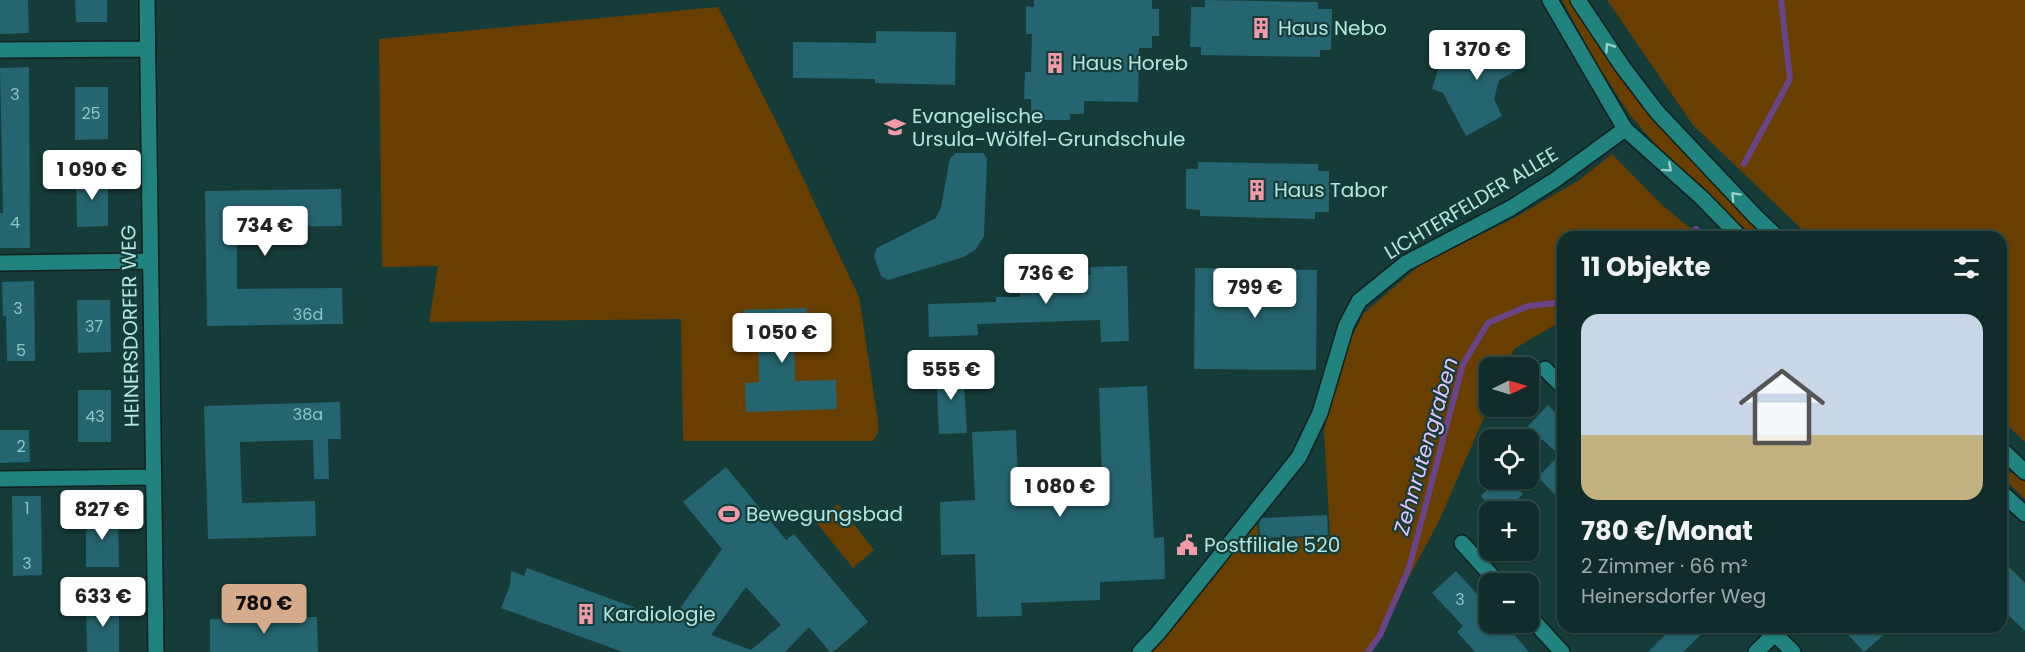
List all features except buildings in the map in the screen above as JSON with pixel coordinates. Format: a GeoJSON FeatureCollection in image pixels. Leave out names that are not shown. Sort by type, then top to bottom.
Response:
{"type":"FeatureCollection","features":[{"type":"Feature","properties":{"kind":"street","name":"HEINERSDORFER WEG"},"geometry":{"type":"LineString","coordinates":[[147,0],[156,652]]}},
{"type":"Feature","properties":{"kind":"street"},"geometry":{"type":"LineString","coordinates":[[1550,0],[1625,129],[1702,198],[1734,231]]}},
{"type":"Feature","properties":{"kind":"street"},"geometry":{"type":"LineString","coordinates":[[1578,0],[1622,66],[1658,112],[1771,231]]}},
{"type":"Feature","properties":{"kind":"street"},"geometry":{"type":"LineString","coordinates":[[0,50],[147,49]]}},
{"type":"Feature","properties":{"kind":"street","name":"LICHTERFELDER ALLEE"},"geometry":{"type":"LineString","coordinates":[[1140,652],[1158,633],[1299,457],[1320,413],[1346,326],[1359,301],[1406,263],[1511,208],[1555,180],[1625,129]]}},
{"type":"Feature","properties":{"kind":"street"},"geometry":{"type":"LineString","coordinates":[[0,263],[150,261]]}},
{"type":"Feature","properties":{"kind":"street"},"geometry":{"type":"LineString","coordinates":[[1545,369],[1557,381]]}},
{"type":"Feature","properties":{"kind":"street"},"geometry":{"type":"LineString","coordinates":[[2007,455],[2025,472]]}},
{"type":"Feature","properties":{"kind":"street"},"geometry":{"type":"LineString","coordinates":[[0,479],[153,477]]}},
{"type":"Feature","properties":{"kind":"street"},"geometry":{"type":"LineString","coordinates":[[2007,498],[2025,514]]}},
{"type":"Feature","properties":{"kind":"street"},"geometry":{"type":"LineString","coordinates":[[1462,543],[1489,573]]}},
{"type":"Feature","properties":{"kind":"street"},"geometry":{"type":"LineString","coordinates":[[1539,627],[1563,652]]}},
{"type":"Feature","properties":{"kind":"street"},"geometry":{"type":"LineString","coordinates":[[1756,652],[1775,633]]}},
{"type":"Feature","properties":{"kind":"street"},"geometry":{"type":"LineString","coordinates":[[1780,633],[1793,652]]}},
{"type":"Feature","properties":{"kind":"shaded area"},"geometry":{"type":"Polygon","coordinates":[[[1562,0],[1571,0],[1765,231],[1743,231],[1655,144],[1630,115],[1597,64],[1562,0]]]}},
{"type":"Feature","properties":{"kind":"shaded area"},"geometry":{"type":"Polygon","coordinates":[[[1607,0],[2025,0],[2025,442],[2007,425],[2007,231],[1804,231],[1693,125],[1607,0]]]}},
{"type":"Feature","properties":{"kind":"shaded area"},"geometry":{"type":"Polygon","coordinates":[[[718,7],[778,125],[859,297],[878,421],[878,432],[873,441],[683,441],[681,319],[429,322],[438,266],[382,267],[379,39],[718,7]]]}},
{"type":"Feature","properties":{"kind":"shaded area"},"geometry":{"type":"Polygon","coordinates":[[[1612,154],[1662,205],[1694,231],[1557,231],[1557,324],[1514,349],[1510,357],[1479,357],[1479,417],[1484,417],[1440,519],[1369,652],[1148,652],[1256,514],[1259,541],[1330,536],[1324,431],[1341,358],[1363,314],[1420,265],[1516,217],[1578,181],[1612,154]]]}},
{"type":"Feature","properties":{"kind":"shaded area"},"geometry":{"type":"Polygon","coordinates":[[[2007,473],[2012,473],[2025,482],[2025,499],[2007,482],[2007,473]]]}},
{"type":"Feature","properties":{"kind":"shaded area"},"geometry":{"type":"Polygon","coordinates":[[[838,504],[874,550],[853,568],[816,522],[838,504]]]}},
{"type":"Feature","properties":{"kind":"waterway","name":"Zehnrutengraben"},"geometry":{"type":"LineString","coordinates":[[1744,164],[1790,79],[1781,0]]}},
{"type":"Feature","properties":{"kind":"waterway","name":"Zehnrutengraben"},"geometry":{"type":"LineString","coordinates":[[1368,652],[1380,635],[1409,568],[1463,364],[1488,323],[1528,306],[1557,303]]}},
{"type":"Feature","properties":{"kind":"place","name":"Haus Nebo"},"geometry":{"type":"Point","coordinates":[1261,28]}},
{"type":"Feature","properties":{"kind":"place","name":"Haus Horeb"},"geometry":{"type":"Point","coordinates":[1055,63]}},
{"type":"Feature","properties":{"kind":"place","name":"Evangelische Ursula-Wölfel-Grundschule"},"geometry":{"type":"Point","coordinates":[895,127]}},
{"type":"Feature","properties":{"kind":"place","name":"Haus Tabor"},"geometry":{"type":"Point","coordinates":[1257,190]}},
{"type":"Feature","properties":{"kind":"place","name":"Bewegungsbad"},"geometry":{"type":"Point","coordinates":[729,514]}},
{"type":"Feature","properties":{"kind":"place","name":"Postfiliale 520"},"geometry":{"type":"Point","coordinates":[1187,545]}},
{"type":"Feature","properties":{"kind":"place","name":"Kardiologie"},"geometry":{"type":"Point","coordinates":[586,614]}}]}
